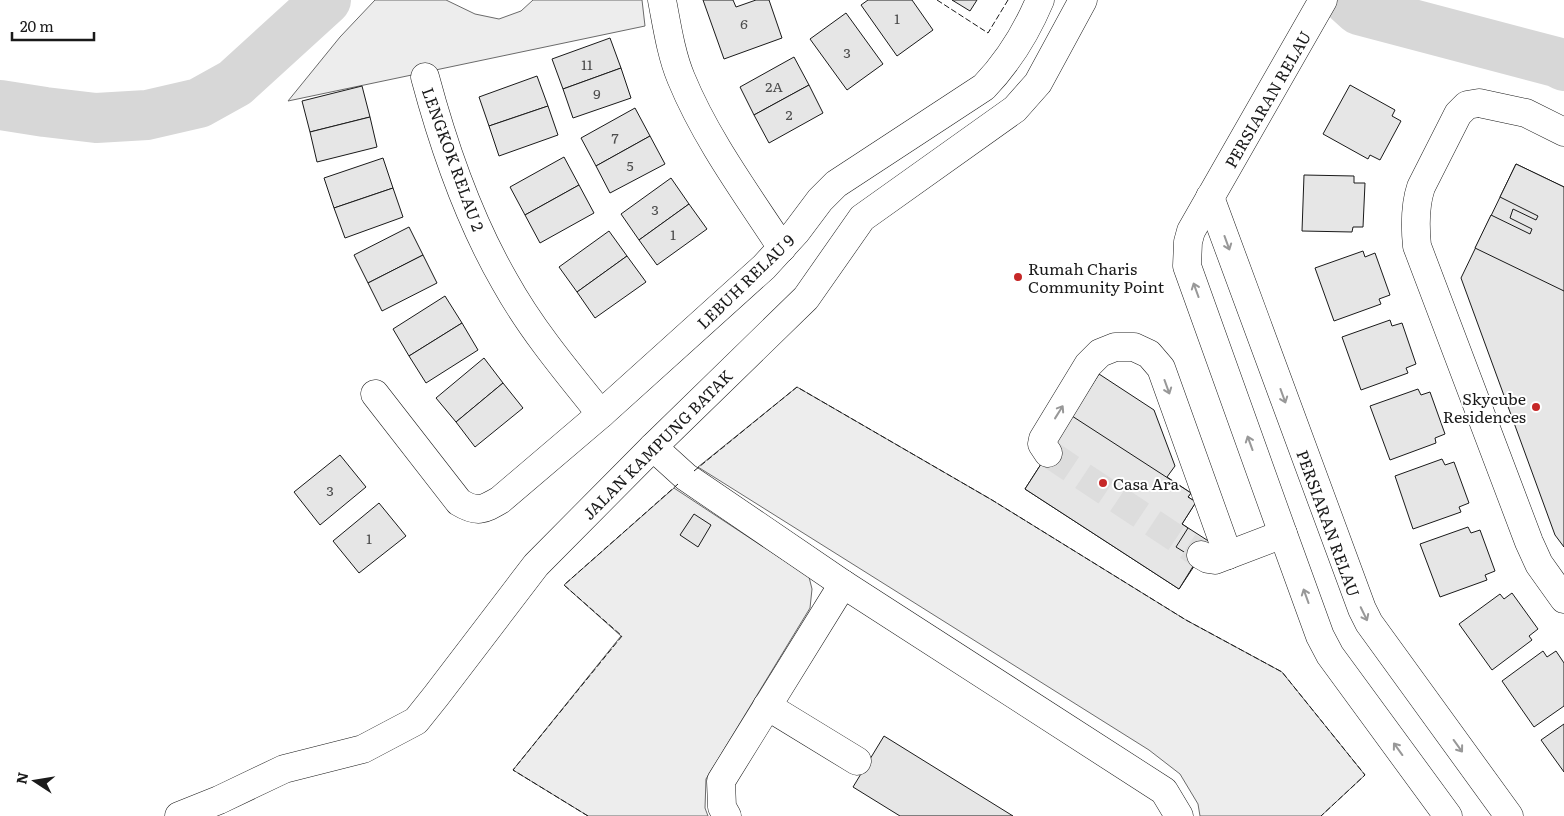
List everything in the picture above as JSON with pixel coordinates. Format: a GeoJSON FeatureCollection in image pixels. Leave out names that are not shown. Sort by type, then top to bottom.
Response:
{"type":"FeatureCollection","features":[{"type":"Feature","properties":{"kind":"street"},"geometry":{"type":"LineString","coordinates":[[662,0],[667,30],[680,76],[696,110],[712,140],[782,248]]}},
{"type":"Feature","properties":{"kind":"street","name":"LEBUH RELAU 9"},"geometry":{"type":"LineString","coordinates":[[376,394],[452,496],[468,508],[477,510],[487,508],[500,500],[600,414],[764,267],[782,248],[820,200],[836,184],[984,88],[1008,57],[1040,0]]}},
{"type":"Feature","properties":{"kind":"street","name":"JALAN KAMPUNG BATAK"},"geometry":{"type":"LineString","coordinates":[[179,816],[219,800],[284,769],[363,749],[416,721],[536,565],[806,298],[862,218],[1016,109],[1027,98],[1038,83],[1083,0]]}},
{"type":"Feature","properties":{"kind":"street","name":"PERSIARAN RELAU"},"geometry":{"type":"LineString","coordinates":[[1322,0],[1191,231],[1188,242],[1187,266],[1320,636],[1330,655],[1448,816]]}},
{"type":"Feature","properties":{"kind":"street","name":"LENGKOK RELAU 2"},"geometry":{"type":"LineString","coordinates":[[424,77],[436,118],[469,209],[505,283],[551,352],[600,414]]}},
{"type":"Feature","properties":{"kind":"street"},"geometry":{"type":"LineString","coordinates":[[1564,132],[1526,113],[1479,103],[1467,105],[1458,114],[1421,187],[1417,199],[1416,234],[1417,246],[1529,542],[1539,564],[1564,599]]}},
{"type":"Feature","properties":{"kind":"street","name":"PERSIARAN RELAU"},"geometry":{"type":"LineString","coordinates":[[1210,197],[1368,623],[1509,816]]}},
{"type":"Feature","properties":{"kind":"street"},"geometry":{"type":"LineString","coordinates":[[1048,453],[1042,444],[1043,438],[1088,365],[1100,353],[1115,347],[1134,347],[1148,354],[1160,368],[1228,555]]}},
{"type":"Feature","properties":{"kind":"street"},"geometry":{"type":"LineString","coordinates":[[653,448],[686,477],[844,584],[1164,791],[1179,816]]}},
{"type":"Feature","properties":{"kind":"street"},"geometry":{"type":"LineString","coordinates":[[1200,556],[1215,560],[1283,534]]}},
{"type":"Feature","properties":{"kind":"street"},"geometry":{"type":"LineString","coordinates":[[727,816],[722,807],[721,781],[844,584]]}},
{"type":"Feature","properties":{"kind":"street"},"geometry":{"type":"LineString","coordinates":[[767,706],[857,761]]}},
{"type":"Feature","properties":{"kind":"shaded area"},"geometry":{"type":"Polygon","coordinates":[[[375,0],[446,0],[475,14],[499,19],[521,11],[533,0],[642,0],[645,26],[288,101],[340,37],[375,0]]]}},
{"type":"Feature","properties":{"kind":"shaded area"},"geometry":{"type":"Polygon","coordinates":[[[797,387],[992,500],[1186,620],[1282,672],[1365,775],[1321,816],[1200,816],[1198,804],[1180,774],[1149,750],[698,467],[797,387]]]}},
{"type":"Feature","properties":{"kind":"shaded area"},"geometry":{"type":"Polygon","coordinates":[[[674,488],[809,577],[812,589],[810,608],[706,779],[705,808],[708,816],[588,816],[513,770],[621,636],[564,585],[674,488]]]}},
{"type":"Feature","properties":{"kind":"building"},"geometry":{"type":"Polygon","coordinates":[[[703,0],[733,0],[736,7],[756,0],[769,0],[782,38],[724,59],[703,0]]]}},
{"type":"Feature","properties":{"kind":"building"},"geometry":{"type":"Polygon","coordinates":[[[868,0],[912,0],[933,30],[897,56],[861,5],[868,0]]]}},
{"type":"Feature","properties":{"kind":"building"},"geometry":{"type":"Polygon","coordinates":[[[952,0],[977,0],[970,11],[952,0]]]}},
{"type":"Feature","properties":{"kind":"building"},"geometry":{"type":"Polygon","coordinates":[[[846,13],[883,64],[847,90],[810,39],[846,13]]]}},
{"type":"Feature","properties":{"kind":"building"},"geometry":{"type":"Polygon","coordinates":[[[610,38],[621,68],[563,89],[552,59],[610,38]]]}},
{"type":"Feature","properties":{"kind":"building"},"geometry":{"type":"Polygon","coordinates":[[[794,57],[809,85],[754,115],[740,87],[794,57]]]}},
{"type":"Feature","properties":{"kind":"building"},"geometry":{"type":"Polygon","coordinates":[[[621,68],[631,98],[573,118],[563,89],[621,68]]]}},
{"type":"Feature","properties":{"kind":"building"},"geometry":{"type":"Polygon","coordinates":[[[537,76],[548,106],[489,126],[479,97],[537,76]]]}},
{"type":"Feature","properties":{"kind":"building"},"geometry":{"type":"Polygon","coordinates":[[[809,85],[823,113],[769,143],[754,115],[809,85]]]}},
{"type":"Feature","properties":{"kind":"building"},"geometry":{"type":"Polygon","coordinates":[[[1350,85],[1395,110],[1392,116],[1401,121],[1380,160],[1370,155],[1368,159],[1323,134],[1350,85]]]}},
{"type":"Feature","properties":{"kind":"building"},"geometry":{"type":"Polygon","coordinates":[[[362,86],[370,117],[310,132],[302,101],[362,86]]]}},
{"type":"Feature","properties":{"kind":"building"},"geometry":{"type":"Polygon","coordinates":[[[548,106],[558,135],[499,156],[489,126],[548,106]]]}},
{"type":"Feature","properties":{"kind":"building"},"geometry":{"type":"Polygon","coordinates":[[[635,108],[650,136],[596,166],[581,138],[635,108]]]}},
{"type":"Feature","properties":{"kind":"building"},"geometry":{"type":"Polygon","coordinates":[[[370,117],[377,147],[317,162],[310,132],[370,117]]]}},
{"type":"Feature","properties":{"kind":"building"},"geometry":{"type":"Polygon","coordinates":[[[650,136],[665,164],[610,193],[596,166],[650,136]]]}},
{"type":"Feature","properties":{"kind":"building"},"geometry":{"type":"Polygon","coordinates":[[[564,157],[579,185],[525,215],[510,187],[564,157]]]}},
{"type":"Feature","properties":{"kind":"building"},"geometry":{"type":"Polygon","coordinates":[[[383,158],[393,188],[334,208],[324,178],[383,158]]]}},
{"type":"Feature","properties":{"kind":"building","name":"Skycube Residences"},"geometry":{"type":"Polygon","coordinates":[[[1516,164],[1564,187],[1564,547],[1555,535],[1461,278],[1516,164]]]}},
{"type":"Feature","properties":{"kind":"building"},"geometry":{"type":"Polygon","coordinates":[[[1516,164],[1564,187],[1564,291],[1475,248],[1491,215],[1530,234],[1532,229],[1510,218],[1513,209],[1536,220],[1538,216],[1500,197],[1516,164]]]}},
{"type":"Feature","properties":{"kind":"building"},"geometry":{"type":"Polygon","coordinates":[[[1304,175],[1354,176],[1354,183],[1365,183],[1363,227],[1353,227],[1352,232],[1302,231],[1304,175]]]}},
{"type":"Feature","properties":{"kind":"building"},"geometry":{"type":"Polygon","coordinates":[[[671,178],[689,204],[639,240],[621,214],[671,178]]]}},
{"type":"Feature","properties":{"kind":"building"},"geometry":{"type":"Polygon","coordinates":[[[579,185],[594,213],[540,243],[525,215],[579,185]]]}},
{"type":"Feature","properties":{"kind":"building"},"geometry":{"type":"Polygon","coordinates":[[[393,188],[403,217],[345,238],[334,208],[393,188]]]}},
{"type":"Feature","properties":{"kind":"building"},"geometry":{"type":"Polygon","coordinates":[[[689,204],[707,229],[657,265],[639,240],[689,204]]]}},
{"type":"Feature","properties":{"kind":"building"},"geometry":{"type":"Polygon","coordinates":[[[409,227],[423,255],[368,283],[354,255],[409,227]]]}},
{"type":"Feature","properties":{"kind":"building"},"geometry":{"type":"Polygon","coordinates":[[[609,231],[627,256],[577,292],[559,267],[609,231]]]}},
{"type":"Feature","properties":{"kind":"building"},"geometry":{"type":"Polygon","coordinates":[[[1363,251],[1365,257],[1375,253],[1390,295],[1379,299],[1381,304],[1334,321],[1315,268],[1363,251]]]}},
{"type":"Feature","properties":{"kind":"building"},"geometry":{"type":"Polygon","coordinates":[[[423,255],[437,283],[382,311],[368,283],[423,255]]]}},
{"type":"Feature","properties":{"kind":"building"},"geometry":{"type":"Polygon","coordinates":[[[627,256],[646,282],[595,318],[577,292],[627,256]]]}},
{"type":"Feature","properties":{"kind":"building"},"geometry":{"type":"Polygon","coordinates":[[[445,296],[462,323],[409,356],[393,329],[445,296]]]}},
{"type":"Feature","properties":{"kind":"building"},"geometry":{"type":"Polygon","coordinates":[[[1390,320],[1392,326],[1402,323],[1416,364],[1406,368],[1408,373],[1361,390],[1342,337],[1390,320]]]}},
{"type":"Feature","properties":{"kind":"building"},"geometry":{"type":"Polygon","coordinates":[[[462,323],[478,350],[426,383],[409,356],[462,323]]]}},
{"type":"Feature","properties":{"kind":"building"},"geometry":{"type":"Polygon","coordinates":[[[484,358],[503,383],[456,422],[436,398],[484,358]]]}},
{"type":"Feature","properties":{"kind":"building","name":"Casa Ara"},"geometry":{"type":"Polygon","coordinates":[[[1099,374],[1154,410],[1175,466],[1167,477],[1191,493],[1188,497],[1196,502],[1182,524],[1210,542],[1179,589],[1025,489],[1099,374]]]}},
{"type":"Feature","properties":{"kind":"building"},"geometry":{"type":"Polygon","coordinates":[[[503,383],[523,408],[475,447],[456,422],[503,383]]]}},
{"type":"Feature","properties":{"kind":"building"},"geometry":{"type":"Polygon","coordinates":[[[1418,389],[1421,395],[1430,392],[1445,434],[1435,438],[1436,443],[1390,460],[1370,406],[1418,389]]]}},
{"type":"Feature","properties":{"kind":"building","name":"Casa Ara"},"geometry":{"type":"Polygon","coordinates":[[[1072,416],[1191,493],[1188,497],[1196,502],[1182,524],[1188,528],[1176,547],[1197,560],[1179,589],[1025,489],[1072,416]]]}},
{"type":"Feature","properties":{"kind":"building"},"geometry":{"type":"Polygon","coordinates":[[[340,455],[366,487],[320,525],[294,492],[340,455]]]}},
{"type":"Feature","properties":{"kind":"building"},"geometry":{"type":"Polygon","coordinates":[[[1442,459],[1445,465],[1454,462],[1469,503],[1459,507],[1461,512],[1413,529],[1395,476],[1442,459]]]}},
{"type":"Feature","properties":{"kind":"building"},"geometry":{"type":"Polygon","coordinates":[[[379,503],[406,536],[359,573],[333,541],[379,503]]]}},
{"type":"Feature","properties":{"kind":"building"},"geometry":{"type":"Polygon","coordinates":[[[694,514],[711,525],[698,547],[680,535],[694,514]]]}},
{"type":"Feature","properties":{"kind":"building"},"geometry":{"type":"Polygon","coordinates":[[[1468,527],[1471,533],[1480,530],[1495,571],[1485,575],[1487,580],[1440,597],[1420,544],[1468,527]]]}},
{"type":"Feature","properties":{"kind":"building"},"geometry":{"type":"Polygon","coordinates":[[[1512,593],[1538,629],[1529,636],[1532,640],[1492,670],[1459,624],[1500,594],[1504,599],[1512,593]]]}},
{"type":"Feature","properties":{"kind":"building"},"geometry":{"type":"Polygon","coordinates":[[[1543,651],[1547,657],[1556,651],[1564,663],[1564,706],[1534,727],[1502,681],[1543,651]]]}},
{"type":"Feature","properties":{"kind":"building"},"geometry":{"type":"Polygon","coordinates":[[[1564,724],[1564,772],[1541,740],[1564,724]]]}},
{"type":"Feature","properties":{"kind":"building"},"geometry":{"type":"Polygon","coordinates":[[[884,736],[1013,816],[900,816],[853,787],[884,736]]]}},
{"type":"Feature","properties":{"kind":"waterway"},"geometry":{"type":"LineString","coordinates":[[0,105],[96,118],[147,115],[199,103],[235,83],[326,0]]}},
{"type":"Feature","properties":{"kind":"waterway"},"geometry":{"type":"LineString","coordinates":[[1348,0],[1359,10],[1556,62],[1564,66]]}},
{"type":"Feature","properties":{"kind":"tunnel"},"geometry":{"type":"LineString","coordinates":[[1048,453],[1201,555]]}},
{"type":"Feature","properties":{"kind":"fence"},"geometry":{"type":"LineString","coordinates":[[937,0],[988,33],[1008,0]]}},
{"type":"Feature","properties":{"kind":"fence"},"geometry":{"type":"LineString","coordinates":[[694,471],[797,387],[992,500],[1186,620],[1282,672],[1365,775],[1321,816]]}},
{"type":"Feature","properties":{"kind":"fence"},"geometry":{"type":"LineString","coordinates":[[588,816],[513,770],[622,636],[564,585],[678,484]]}},
{"type":"Feature","properties":{"kind":"place","name":"Rumah Charis Community Point"},"geometry":{"type":"Point","coordinates":[1018,277]}},
{"type":"Feature","properties":{"kind":"place","name":"Skycube Residences"},"geometry":{"type":"Point","coordinates":[1536,407]}},
{"type":"Feature","properties":{"kind":"place","name":"Casa Ara"},"geometry":{"type":"Point","coordinates":[1103,483]}}]}
